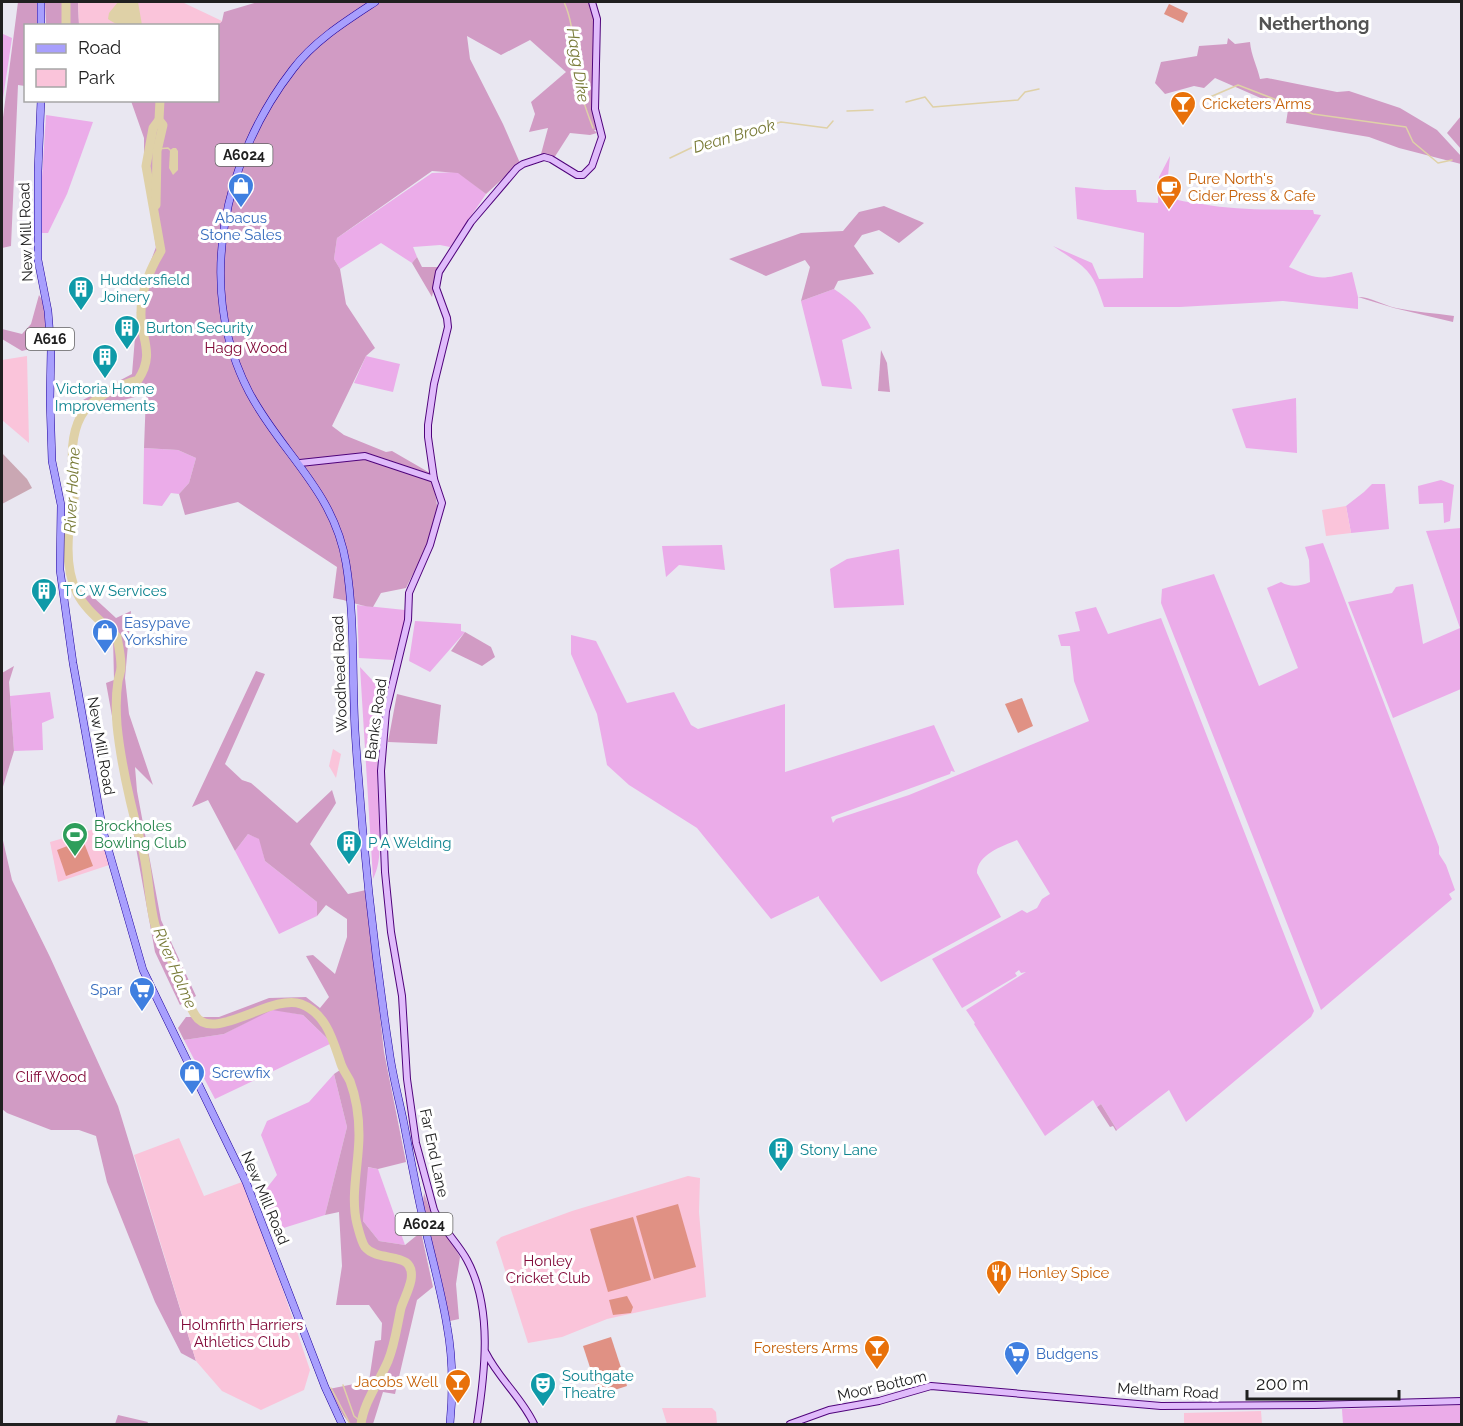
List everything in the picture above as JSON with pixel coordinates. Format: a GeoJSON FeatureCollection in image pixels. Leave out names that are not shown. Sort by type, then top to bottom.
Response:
{"type":"FeatureCollection","features":[{"type":"Feature","properties":{"kind":"main road"},"geometry":{"type":"LineString","coordinates":[[41,2],[41,24]]}},
{"type":"Feature","properties":{"kind":"main road","name":"Woodhead Road"},"geometry":{"type":"LineString","coordinates":[[375,2],[317,43],[293,68],[247,146],[225,214],[222,238],[222,303],[234,357],[249,391],[274,431],[315,485],[337,524],[345,560],[350,602],[356,732],[376,955],[390,1059],[448,1328],[452,1384],[450,1425]]}},
{"type":"Feature","properties":{"kind":"main road","name":"New Mill Road"},"geometry":{"type":"LineString","coordinates":[[42,102],[38,171],[38,260],[48,311],[51,349],[52,461],[61,505],[60,570],[73,663],[103,831],[143,970],[246,1182],[324,1387],[342,1425]]}},
{"type":"Feature","properties":{"kind":"street"},"geometry":{"type":"LineString","coordinates":[[300,464],[365,456],[434,479],[428,425],[434,384],[448,327],[447,318],[437,296],[436,283],[439,272],[471,222],[523,164],[536,158],[550,159],[577,176],[583,175],[592,166],[602,137],[595,108],[597,19],[592,2]]}},
{"type":"Feature","properties":{"kind":"street","name":"Banks Road"},"geometry":{"type":"LineString","coordinates":[[393,946],[385,872],[381,771],[386,711],[408,620],[409,593],[430,545],[442,503],[434,479]]}},
{"type":"Feature","properties":{"kind":"street","name":"Far End Lane"},"geometry":{"type":"LineString","coordinates":[[393,946],[402,996],[407,1079],[416,1143],[434,1210],[466,1258],[477,1281],[486,1353]]}},
{"type":"Feature","properties":{"kind":"street"},"geometry":{"type":"LineString","coordinates":[[477,1425],[486,1353]]}},
{"type":"Feature","properties":{"kind":"street"},"geometry":{"type":"LineString","coordinates":[[486,1353],[494,1369],[526,1410],[534,1425]]}},
{"type":"Feature","properties":{"kind":"street","name":"Moor Bottom"},"geometry":{"type":"LineString","coordinates":[[790,1425],[830,1410],[879,1401],[931,1386],[1018,1393]]}},
{"type":"Feature","properties":{"kind":"street","name":"Meltham Road"},"geometry":{"type":"LineString","coordinates":[[1018,1393],[1181,1407],[1315,1406],[1461,1401]]}},
{"type":"Feature","properties":{"kind":"shaded area"},"geometry":{"type":"Polygon","coordinates":[[[118,2],[138,2],[142,24],[117,24],[108,19],[109,13],[118,2]]]}},
{"type":"Feature","properties":{"kind":"shaded area"},"geometry":{"type":"Polygon","coordinates":[[[1169,4],[1188,13],[1183,23],[1164,14],[1169,4]]]}},
{"type":"Feature","properties":{"kind":"shaded area"},"geometry":{"type":"Polygon","coordinates":[[[3,34],[12,38],[2,105],[2,39],[3,34]]]}},
{"type":"Feature","properties":{"kind":"shaded area"},"geometry":{"type":"Polygon","coordinates":[[[46,115],[93,122],[67,194],[48,233],[42,233],[42,177],[46,115]]]}},
{"type":"Feature","properties":{"kind":"shaded area"},"geometry":{"type":"Polygon","coordinates":[[[173,148],[178,151],[178,170],[173,175],[169,168],[170,150],[173,148]]]}},
{"type":"Feature","properties":{"kind":"shaded area"},"geometry":{"type":"Polygon","coordinates":[[[1170,156],[1166,196],[1230,208],[1313,210],[1314,214],[1321,215],[1289,267],[1319,277],[1352,272],[1358,297],[1358,309],[1283,301],[1180,307],[1104,307],[1096,284],[1086,270],[1053,246],[1092,263],[1099,279],[1143,278],[1144,233],[1077,219],[1075,187],[1136,190],[1137,202],[1158,203],[1159,177],[1170,156]]]}},
{"type":"Feature","properties":{"kind":"shaded area"},"geometry":{"type":"Polygon","coordinates":[[[458,172],[486,194],[450,247],[440,245],[413,247],[417,257],[412,263],[381,243],[340,269],[334,259],[337,238],[432,173],[458,172]]]}},
{"type":"Feature","properties":{"kind":"shaded area"},"geometry":{"type":"Polygon","coordinates":[[[834,289],[856,306],[871,328],[842,340],[852,389],[822,386],[801,301],[834,289]]]}},
{"type":"Feature","properties":{"kind":"shaded area"},"geometry":{"type":"Polygon","coordinates":[[[366,356],[400,364],[393,392],[354,383],[366,356]]]}},
{"type":"Feature","properties":{"kind":"shaded area"},"geometry":{"type":"Polygon","coordinates":[[[1296,398],[1297,453],[1246,448],[1232,409],[1296,398]]]}},
{"type":"Feature","properties":{"kind":"shaded area"},"geometry":{"type":"Polygon","coordinates":[[[144,448],[178,450],[196,458],[189,483],[179,494],[171,493],[162,506],[143,504],[144,448]]]}},
{"type":"Feature","properties":{"kind":"shaded area"},"geometry":{"type":"Polygon","coordinates":[[[2,453],[27,479],[32,488],[2,504],[2,453]]]}},
{"type":"Feature","properties":{"kind":"shaded area"},"geometry":{"type":"Polygon","coordinates":[[[1441,480],[1454,485],[1450,521],[1444,523],[1443,503],[1419,504],[1418,486],[1441,480]]]}},
{"type":"Feature","properties":{"kind":"shaded area"},"geometry":{"type":"Polygon","coordinates":[[[1372,484],[1385,484],[1389,529],[1351,533],[1346,506],[1372,484]]]}},
{"type":"Feature","properties":{"kind":"shaded area"},"geometry":{"type":"Polygon","coordinates":[[[1461,528],[1461,689],[1393,718],[1348,602],[1392,593],[1396,587],[1413,584],[1423,644],[1460,628],[1426,531],[1461,528]]]}},
{"type":"Feature","properties":{"kind":"shaded area"},"geometry":{"type":"Polygon","coordinates":[[[1323,543],[1439,847],[1439,854],[1446,865],[1455,890],[1449,894],[1452,899],[1321,1010],[1161,603],[1162,589],[1214,574],[1259,686],[1298,668],[1267,588],[1281,582],[1294,586],[1310,582],[1309,560],[1305,547],[1323,543]]]}},
{"type":"Feature","properties":{"kind":"shaded area"},"geometry":{"type":"Polygon","coordinates":[[[722,545],[725,570],[679,565],[666,577],[662,546],[722,545]]]}},
{"type":"Feature","properties":{"kind":"shaded area"},"geometry":{"type":"Polygon","coordinates":[[[899,549],[904,605],[834,608],[830,569],[847,559],[899,549]]]}},
{"type":"Feature","properties":{"kind":"shaded area"},"geometry":{"type":"Polygon","coordinates":[[[357,605],[405,610],[405,620],[394,660],[359,658],[357,605]]]}},
{"type":"Feature","properties":{"kind":"shaded area"},"geometry":{"type":"Polygon","coordinates":[[[1096,607],[1108,634],[1161,618],[1314,1011],[1311,1017],[1186,1122],[1169,1090],[1117,1130],[1101,1104],[1097,1107],[1093,1100],[1045,1136],[966,1010],[1026,972],[1021,973],[1019,970],[1015,973],[1017,976],[962,1008],[932,959],[1022,910],[1027,913],[1037,908],[1042,899],[1050,894],[1017,840],[991,852],[978,867],[977,873],[1001,917],[881,982],[819,896],[771,919],[697,828],[629,785],[607,765],[597,714],[571,654],[571,635],[596,641],[627,703],[674,692],[691,725],[698,729],[785,704],[785,772],[934,725],[955,772],[951,771],[950,774],[831,817],[833,823],[836,819],[909,795],[1089,721],[1074,681],[1070,646],[1061,646],[1058,635],[1080,631],[1075,612],[1096,607]]]}},
{"type":"Feature","properties":{"kind":"shaded area"},"geometry":{"type":"Polygon","coordinates":[[[415,621],[461,624],[461,631],[465,632],[430,672],[409,661],[415,621]]]}},
{"type":"Feature","properties":{"kind":"shaded area"},"geometry":{"type":"Polygon","coordinates":[[[360,667],[373,681],[386,703],[379,730],[377,779],[379,852],[378,865],[373,879],[360,667]]]}},
{"type":"Feature","properties":{"kind":"shaded area"},"geometry":{"type":"Polygon","coordinates":[[[50,692],[54,718],[42,723],[43,750],[14,751],[10,696],[50,692]]]}},
{"type":"Feature","properties":{"kind":"shaded area"},"geometry":{"type":"Polygon","coordinates":[[[1022,698],[1033,726],[1018,733],[1005,704],[1022,698]]]}},
{"type":"Feature","properties":{"kind":"shaded area"},"geometry":{"type":"Polygon","coordinates":[[[248,834],[260,839],[265,861],[317,902],[317,916],[279,934],[235,851],[248,834]]]}},
{"type":"Feature","properties":{"kind":"shaded area","name":"Brockholes Bowling Club"},"geometry":{"type":"Polygon","coordinates":[[[83,840],[93,866],[66,876],[57,850],[83,840]]]}},
{"type":"Feature","properties":{"kind":"shaded area"},"geometry":{"type":"Polygon","coordinates":[[[272,1009],[303,1015],[332,1043],[215,1099],[184,1040],[224,1034],[272,1009]]]}},
{"type":"Feature","properties":{"kind":"shaded area"},"geometry":{"type":"Polygon","coordinates":[[[334,1074],[347,1127],[325,1215],[274,1231],[259,1198],[277,1175],[261,1135],[267,1121],[309,1102],[334,1074]]]}},
{"type":"Feature","properties":{"kind":"shaded area"},"geometry":{"type":"Polygon","coordinates":[[[367,1167],[378,1169],[405,1245],[379,1241],[363,1221],[367,1167]]]}},
{"type":"Feature","properties":{"kind":"shaded area"},"geometry":{"type":"Polygon","coordinates":[[[678,1204],[696,1267],[654,1279],[636,1216],[678,1204]]]}},
{"type":"Feature","properties":{"kind":"shaded area"},"geometry":{"type":"Polygon","coordinates":[[[633,1217],[651,1280],[608,1292],[590,1229],[633,1217]]]}},
{"type":"Feature","properties":{"kind":"shaded area"},"geometry":{"type":"Polygon","coordinates":[[[627,1296],[633,1307],[631,1313],[613,1315],[609,1300],[627,1296]]]}},
{"type":"Feature","properties":{"kind":"shaded area"},"geometry":{"type":"Polygon","coordinates":[[[611,1337],[627,1386],[599,1395],[583,1346],[611,1337]]]}},
{"type":"Feature","properties":{"kind":"shaded area"},"geometry":{"type":"Polygon","coordinates":[[[1461,1405],[1461,1424],[1343,1424],[1342,1409],[1461,1405]]]}},
{"type":"Feature","properties":{"kind":"green space"},"geometry":{"type":"Polygon","coordinates":[[[18,2],[37,2],[37,24],[24,24],[24,86],[18,85],[11,246],[2,248],[2,125],[18,2]]]}},
{"type":"Feature","properties":{"kind":"green space"},"geometry":{"type":"Polygon","coordinates":[[[45,2],[78,2],[79,24],[46,24],[45,2]]]}},
{"type":"Feature","properties":{"kind":"green space"},"geometry":{"type":"Polygon","coordinates":[[[78,2],[182,2],[222,21],[219,24],[79,24],[78,2]]]}},
{"type":"Feature","properties":{"kind":"green space","name":"Hagg Wood"},"geometry":{"type":"Polygon","coordinates":[[[258,2],[588,2],[595,22],[592,108],[597,130],[594,130],[597,133],[590,135],[570,133],[554,158],[541,154],[548,128],[529,132],[535,114],[531,102],[566,72],[530,40],[501,55],[467,36],[470,59],[520,163],[486,194],[458,173],[432,171],[337,238],[334,259],[340,269],[346,304],[375,348],[366,356],[332,426],[344,435],[386,452],[392,451],[430,473],[437,505],[431,537],[406,588],[381,593],[373,607],[333,598],[337,567],[238,502],[185,515],[179,494],[189,483],[196,458],[178,450],[144,448],[146,394],[101,406],[95,412],[81,401],[132,374],[136,325],[143,282],[156,247],[144,167],[144,138],[131,102],[219,102],[219,24],[224,12],[258,2]]]}},
{"type":"Feature","properties":{"kind":"green space"},"geometry":{"type":"Polygon","coordinates":[[[1228,38],[1235,44],[1250,42],[1260,79],[1267,78],[1337,92],[1349,91],[1400,108],[1437,130],[1461,156],[1461,164],[1399,148],[1369,137],[1286,123],[1288,110],[1215,78],[1204,88],[1194,86],[1165,94],[1155,83],[1161,62],[1197,56],[1199,46],[1227,44],[1228,38]]]}},
{"type":"Feature","properties":{"kind":"green space"},"geometry":{"type":"Polygon","coordinates":[[[1461,116],[1461,149],[1447,133],[1461,116]]]}},
{"type":"Feature","properties":{"kind":"green space"},"geometry":{"type":"Polygon","coordinates":[[[884,206],[924,223],[899,243],[879,230],[862,235],[854,246],[874,274],[838,281],[834,289],[801,301],[810,267],[805,260],[766,276],[729,259],[801,233],[843,231],[859,212],[884,206]]]}},
{"type":"Feature","properties":{"kind":"green space"},"geometry":{"type":"Polygon","coordinates":[[[417,257],[422,267],[438,267],[432,297],[412,263],[417,257]]]}},
{"type":"Feature","properties":{"kind":"green space"},"geometry":{"type":"Polygon","coordinates":[[[39,295],[44,303],[48,340],[41,346],[22,351],[2,339],[2,329],[22,334],[31,324],[39,295]]]}},
{"type":"Feature","properties":{"kind":"green space"},"geometry":{"type":"Polygon","coordinates":[[[1358,297],[1410,311],[1454,316],[1453,322],[1394,308],[1358,297]]]}},
{"type":"Feature","properties":{"kind":"green space"},"geometry":{"type":"Polygon","coordinates":[[[881,350],[887,363],[890,392],[878,391],[881,350]]]}},
{"type":"Feature","properties":{"kind":"green space"},"geometry":{"type":"Polygon","coordinates":[[[27,356],[29,443],[2,420],[2,360],[27,356]]]}},
{"type":"Feature","properties":{"kind":"green space"},"geometry":{"type":"Polygon","coordinates":[[[1346,506],[1351,533],[1326,536],[1322,510],[1346,506]]]}},
{"type":"Feature","properties":{"kind":"green space"},"geometry":{"type":"Polygon","coordinates":[[[91,595],[116,618],[131,611],[125,678],[129,714],[153,785],[135,767],[137,791],[161,920],[196,996],[180,1005],[155,952],[106,683],[114,680],[113,637],[81,597],[91,595]]]}},
{"type":"Feature","properties":{"kind":"green space"},"geometry":{"type":"Polygon","coordinates":[[[465,632],[491,647],[495,657],[482,666],[451,651],[465,632]]]}},
{"type":"Feature","properties":{"kind":"green space"},"geometry":{"type":"Polygon","coordinates":[[[14,666],[9,682],[14,751],[2,790],[2,673],[14,666]]]}},
{"type":"Feature","properties":{"kind":"green space"},"geometry":{"type":"Polygon","coordinates":[[[256,671],[265,674],[225,764],[297,823],[332,790],[336,803],[310,844],[348,894],[366,890],[384,1052],[406,1162],[378,1169],[368,1167],[363,1221],[379,1241],[405,1245],[421,1232],[433,1287],[417,1300],[395,1394],[383,1392],[373,1424],[350,1424],[329,1389],[369,1381],[375,1341],[381,1340],[382,1323],[369,1305],[336,1305],[342,1266],[339,1212],[325,1215],[347,1127],[334,1074],[340,1070],[332,1043],[303,1015],[272,1010],[224,1034],[184,1040],[178,1028],[186,1017],[219,1017],[269,998],[306,997],[320,1008],[329,997],[306,956],[313,955],[335,974],[347,937],[347,919],[326,905],[317,916],[317,902],[265,861],[259,839],[248,834],[235,851],[208,800],[192,807],[256,671]]]}},
{"type":"Feature","properties":{"kind":"green space"},"geometry":{"type":"Polygon","coordinates":[[[397,694],[441,705],[437,744],[388,742],[397,694]]]}},
{"type":"Feature","properties":{"kind":"green space"},"geometry":{"type":"Polygon","coordinates":[[[333,749],[341,754],[336,778],[329,766],[333,749]]]}},
{"type":"Feature","properties":{"kind":"green space"},"geometry":{"type":"Polygon","coordinates":[[[98,828],[109,865],[58,882],[50,842],[98,828]]]}},
{"type":"Feature","properties":{"kind":"green space","name":"Cliff Wood"},"geometry":{"type":"Polygon","coordinates":[[[2,836],[12,880],[118,1106],[196,1361],[181,1353],[155,1302],[107,1182],[96,1136],[79,1130],[51,1130],[2,1109],[2,836]]]}},
{"type":"Feature","properties":{"kind":"green space"},"geometry":{"type":"Polygon","coordinates":[[[1101,1104],[1116,1131],[1113,1126],[1110,1127],[1097,1107],[1101,1104]]]}},
{"type":"Feature","properties":{"kind":"green space","name":"Holmfirth Harriers Athletics Club"},"geometry":{"type":"Polygon","coordinates":[[[179,1138],[204,1196],[242,1182],[283,1290],[310,1370],[304,1390],[261,1410],[222,1391],[196,1361],[134,1155],[179,1138]]]}},
{"type":"Feature","properties":{"kind":"green space","name":"Honley Cricket Club"},"geometry":{"type":"Polygon","coordinates":[[[688,1176],[700,1178],[699,1212],[706,1297],[607,1319],[562,1337],[528,1343],[496,1242],[501,1237],[572,1211],[688,1176]]]}},
{"type":"Feature","properties":{"kind":"green space"},"geometry":{"type":"Polygon","coordinates":[[[424,1193],[432,1216],[460,1257],[456,1284],[459,1319],[450,1321],[423,1203],[424,1193]]]}},
{"type":"Feature","properties":{"kind":"green space"},"geometry":{"type":"Polygon","coordinates":[[[662,1408],[712,1408],[716,1412],[717,1424],[667,1424],[662,1408]]]}},
{"type":"Feature","properties":{"kind":"green space"},"geometry":{"type":"Polygon","coordinates":[[[1261,1411],[1262,1424],[1184,1424],[1184,1413],[1261,1411]]]}},
{"type":"Feature","properties":{"kind":"green space"},"geometry":{"type":"Polygon","coordinates":[[[118,1415],[148,1422],[147,1424],[115,1424],[118,1415]]]}},
{"type":"Feature","properties":{"kind":"waterway","name":"River Holme"},"geometry":{"type":"LineString","coordinates":[[66,2],[66,24]]}},
{"type":"Feature","properties":{"kind":"waterway","name":"Hagg Dike"},"geometry":{"type":"LineString","coordinates":[[564,2],[572,30],[579,86],[593,128]]}},
{"type":"Feature","properties":{"kind":"waterway","name":"Dean Brook"},"geometry":{"type":"LineString","coordinates":[[1210,97],[1238,85],[1313,114],[1406,127],[1413,142],[1438,163],[1452,160]]}},
{"type":"Feature","properties":{"kind":"waterway","name":"Dean Brook"},"geometry":{"type":"LineString","coordinates":[[906,102],[925,97],[933,107],[1018,100],[1025,92],[1039,89]]}},
{"type":"Feature","properties":{"kind":"waterway","name":"River Holme"},"geometry":{"type":"LineString","coordinates":[[156,205],[157,151],[163,125],[159,120],[160,102]]}},
{"type":"Feature","properties":{"kind":"waterway","name":"Dean Brook"},"geometry":{"type":"LineString","coordinates":[[847,111],[873,110]]}},
{"type":"Feature","properties":{"kind":"waterway","name":"River Holme"},"geometry":{"type":"LineString","coordinates":[[159,120],[153,128],[146,166],[161,251],[147,281],[141,305],[146,362],[138,380],[122,385],[91,403],[77,426],[73,446],[74,498],[68,538],[70,570],[74,586],[81,599],[117,637],[121,667],[117,697],[119,740],[127,786],[144,856],[155,925],[195,1015],[203,1022],[215,1024],[275,1005],[301,1004],[317,1014],[323,1021],[350,1081],[359,1135],[354,1202],[360,1236],[365,1247],[371,1252],[402,1260],[411,1270],[411,1280],[401,1308],[390,1355],[368,1400],[361,1424]]}},
{"type":"Feature","properties":{"kind":"waterway","name":"Dean Brook"},"geometry":{"type":"LineString","coordinates":[[670,158],[693,147],[781,122],[827,128],[833,121]]}},
{"type":"Feature","properties":{"kind":"waterway"},"geometry":{"type":"LineString","coordinates":[[157,149],[168,148],[170,150]]}},
{"type":"Feature","properties":{"kind":"waterway"},"geometry":{"type":"LineString","coordinates":[[343,1385],[354,1416],[361,1422]]}},
{"type":"Feature","properties":{"kind":"waterway"},"geometry":{"type":"LineString","coordinates":[[331,1388],[350,1424]]}},
{"type":"Feature","properties":{"kind":"place","name":"Cricketers Arms"},"geometry":{"type":"Point","coordinates":[1183,127]}},
{"type":"Feature","properties":{"kind":"place","name":"Abacus Stone Sales"},"geometry":{"type":"Point","coordinates":[241,209]}},
{"type":"Feature","properties":{"kind":"place","name":"Pure North's Cider Press & Cafe"},"geometry":{"type":"Point","coordinates":[1169,211]}},
{"type":"Feature","properties":{"kind":"place","name":"Huddersfield Joinery"},"geometry":{"type":"Point","coordinates":[81,312]}},
{"type":"Feature","properties":{"kind":"place","name":"Burton Security"},"geometry":{"type":"Point","coordinates":[127,351]}},
{"type":"Feature","properties":{"kind":"place","name":"Victoria Home Improvements"},"geometry":{"type":"Point","coordinates":[105,380]}},
{"type":"Feature","properties":{"kind":"place","name":"T C W Services"},"geometry":{"type":"Point","coordinates":[44,614]}},
{"type":"Feature","properties":{"kind":"place","name":"Easypave Yorkshire"},"geometry":{"type":"Point","coordinates":[105,655]}},
{"type":"Feature","properties":{"kind":"place","name":"Brockholes Bowling Club"},"geometry":{"type":"Point","coordinates":[75,858]}},
{"type":"Feature","properties":{"kind":"place","name":"P A Welding"},"geometry":{"type":"Point","coordinates":[349,866]}},
{"type":"Feature","properties":{"kind":"place","name":"Spar"},"geometry":{"type":"Point","coordinates":[142,1013]}},
{"type":"Feature","properties":{"kind":"place","name":"Screwfix"},"geometry":{"type":"Point","coordinates":[192,1096]}},
{"type":"Feature","properties":{"kind":"place","name":"Stony Lane"},"geometry":{"type":"Point","coordinates":[781,1173]}},
{"type":"Feature","properties":{"kind":"place","name":"Honley Spice"},"geometry":{"type":"Point","coordinates":[999,1296]}},
{"type":"Feature","properties":{"kind":"place","name":"Foresters Arms"},"geometry":{"type":"Point","coordinates":[877,1371]}},
{"type":"Feature","properties":{"kind":"place","name":"Budgens"},"geometry":{"type":"Point","coordinates":[1017,1377]}},
{"type":"Feature","properties":{"kind":"place","name":"Jacobs Well"},"geometry":{"type":"Point","coordinates":[458,1405]}},
{"type":"Feature","properties":{"kind":"place","name":"Southgate Theatre"},"geometry":{"type":"Point","coordinates":[543,1408]}},
{"type":"Feature","properties":{"kind":"district","name":"Netherthong"},"geometry":{"type":"Point","coordinates":[1314,23]}}]}
